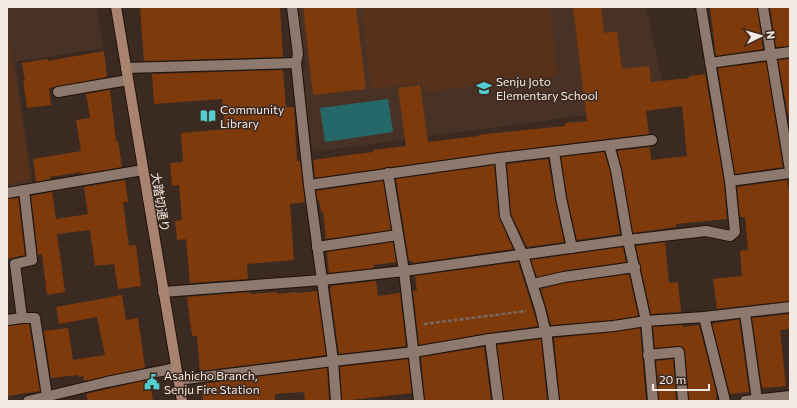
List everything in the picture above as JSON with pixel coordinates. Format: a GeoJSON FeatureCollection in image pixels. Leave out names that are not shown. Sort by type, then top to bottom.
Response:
{"type":"FeatureCollection","features":[{"type":"Feature","properties":{"kind":"street","name":"大踏切通り"},"geometry":{"type":"LineString","coordinates":[[116,7],[142,170],[182,401]]}},
{"type":"Feature","properties":{"kind":"street"},"geometry":{"type":"LineString","coordinates":[[292,7],[298,54],[296,63],[309,185],[333,360],[336,401]]}},
{"type":"Feature","properties":{"kind":"street"},"geometry":{"type":"LineString","coordinates":[[163,292],[322,280],[404,271],[628,240],[706,231],[730,236],[736,232],[730,181],[701,7]]}},
{"type":"Feature","properties":{"kind":"street"},"geometry":{"type":"LineString","coordinates":[[763,7],[790,170]]}},
{"type":"Feature","properties":{"kind":"street"},"geometry":{"type":"LineString","coordinates":[[710,63],[790,52]]}},
{"type":"Feature","properties":{"kind":"street"},"geometry":{"type":"LineString","coordinates":[[126,68],[296,63]]}},
{"type":"Feature","properties":{"kind":"street"},"geometry":{"type":"LineString","coordinates":[[58,92],[128,80]]}},
{"type":"Feature","properties":{"kind":"street"},"geometry":{"type":"LineString","coordinates":[[309,185],[500,158],[652,140]]}},
{"type":"Feature","properties":{"kind":"street"},"geometry":{"type":"LineString","coordinates":[[609,145],[616,170],[628,240],[646,321],[653,401]]}},
{"type":"Feature","properties":{"kind":"street"},"geometry":{"type":"LineString","coordinates":[[554,152],[561,198],[572,248]]}},
{"type":"Feature","properties":{"kind":"street"},"geometry":{"type":"LineString","coordinates":[[500,158],[505,216],[523,255],[540,309],[547,338],[554,401]]}},
{"type":"Feature","properties":{"kind":"street"},"geometry":{"type":"LineString","coordinates":[[7,193],[142,170]]}},
{"type":"Feature","properties":{"kind":"street"},"geometry":{"type":"LineString","coordinates":[[388,173],[404,271],[419,401]]}},
{"type":"Feature","properties":{"kind":"street"},"geometry":{"type":"LineString","coordinates":[[730,181],[790,173]]}},
{"type":"Feature","properties":{"kind":"street"},"geometry":{"type":"LineString","coordinates":[[22,318],[15,264],[32,260],[24,190]]}},
{"type":"Feature","properties":{"kind":"street"},"geometry":{"type":"LineString","coordinates":[[317,247],[398,235]]}},
{"type":"Feature","properties":{"kind":"street"},"geometry":{"type":"LineString","coordinates":[[533,284],[564,277],[635,267]]}},
{"type":"Feature","properties":{"kind":"street"},"geometry":{"type":"LineString","coordinates":[[178,380],[333,360],[414,352],[490,339],[545,332],[614,326],[646,321],[745,313],[790,307]]}},
{"type":"Feature","properties":{"kind":"street"},"geometry":{"type":"LineString","coordinates":[[745,313],[757,400]]}},
{"type":"Feature","properties":{"kind":"street"},"geometry":{"type":"LineString","coordinates":[[704,317],[725,401]]}},
{"type":"Feature","properties":{"kind":"street"},"geometry":{"type":"LineString","coordinates":[[7,320],[35,318],[47,396]]}},
{"type":"Feature","properties":{"kind":"street"},"geometry":{"type":"LineString","coordinates":[[490,339],[498,401]]}},
{"type":"Feature","properties":{"kind":"street"},"geometry":{"type":"LineString","coordinates":[[648,355],[679,352],[683,401]]}},
{"type":"Feature","properties":{"kind":"street"},"geometry":{"type":"LineString","coordinates":[[28,401],[107,382],[176,368]]}},
{"type":"Feature","properties":{"kind":"street"},"geometry":{"type":"LineString","coordinates":[[745,401],[790,396]]}},
{"type":"Feature","properties":{"kind":"path"},"geometry":{"type":"LineString","coordinates":[[410,326],[540,309]]}},
{"type":"Feature","properties":{"kind":"shaded area"},"geometry":{"type":"Polygon","coordinates":[[[7,7],[97,7],[103,48],[15,62],[33,185],[7,189],[7,7]]]}},
{"type":"Feature","properties":{"kind":"shaded area","name":"Senju Joto Elementary School"},"geometry":{"type":"Polygon","coordinates":[[[297,7],[646,7],[667,104],[312,152],[303,73],[305,64],[297,7]]]}},
{"type":"Feature","properties":{"kind":"shaded area"},"geometry":{"type":"Polygon","coordinates":[[[361,7],[550,7],[558,76],[424,92],[422,83],[371,89],[361,7]]]}},
{"type":"Feature","properties":{"kind":"shaded area"},"geometry":{"type":"Polygon","coordinates":[[[7,26],[31,180],[7,184],[7,26]]]}},
{"type":"Feature","properties":{"kind":"water"},"geometry":{"type":"Polygon","coordinates":[[[388,99],[393,132],[325,142],[320,108],[388,99]]]}},
{"type":"Feature","properties":{"kind":"building"},"geometry":{"type":"Polygon","coordinates":[[[140,7],[280,7],[283,57],[144,61],[140,7]]]}},
{"type":"Feature","properties":{"kind":"building"},"geometry":{"type":"Polygon","coordinates":[[[303,7],[356,7],[366,89],[313,95],[303,7]]]}},
{"type":"Feature","properties":{"kind":"building"},"geometry":{"type":"Polygon","coordinates":[[[573,7],[601,7],[604,33],[617,31],[622,69],[649,66],[651,82],[689,78],[689,76],[705,74],[724,182],[727,219],[676,224],[676,227],[633,233],[622,169],[617,151],[650,147],[651,160],[687,156],[682,106],[646,111],[649,134],[499,152],[315,178],[313,160],[406,146],[398,88],[420,85],[428,142],[565,126],[565,123],[587,121],[573,7]]]}},
{"type":"Feature","properties":{"kind":"building"},"geometry":{"type":"Polygon","coordinates":[[[710,7],[757,7],[763,49],[716,56],[710,7]]]}},
{"type":"Feature","properties":{"kind":"building"},"geometry":{"type":"Polygon","coordinates":[[[770,7],[790,7],[790,46],[776,47],[770,7]]]}},
{"type":"Feature","properties":{"kind":"building"},"geometry":{"type":"Polygon","coordinates":[[[104,51],[107,77],[49,88],[51,105],[27,108],[22,63],[48,59],[48,61],[104,51]]]}},
{"type":"Feature","properties":{"kind":"building"},"geometry":{"type":"Polygon","coordinates":[[[790,59],[790,115],[788,115],[778,60],[790,59]]]}},
{"type":"Feature","properties":{"kind":"building"},"geometry":{"type":"Polygon","coordinates":[[[766,62],[783,167],[735,174],[718,68],[766,62]]]}},
{"type":"Feature","properties":{"kind":"building"},"geometry":{"type":"Polygon","coordinates":[[[283,70],[286,107],[294,107],[297,161],[300,161],[305,202],[290,204],[294,260],[247,264],[248,279],[190,283],[186,239],[177,240],[175,221],[182,220],[179,185],[172,186],[170,163],[183,162],[181,133],[225,129],[222,99],[154,104],[152,74],[283,70]]]}},
{"type":"Feature","properties":{"kind":"building"},"geometry":{"type":"Polygon","coordinates":[[[110,90],[116,141],[118,141],[122,167],[82,174],[82,172],[50,177],[50,179],[36,182],[33,159],[81,151],[76,120],[90,118],[86,94],[110,90]]]}},
{"type":"Feature","properties":{"kind":"building"},"geometry":{"type":"Polygon","coordinates":[[[604,152],[610,171],[620,234],[577,240],[567,197],[561,157],[604,152]]]}},
{"type":"Feature","properties":{"kind":"building"},"geometry":{"type":"Polygon","coordinates":[[[548,159],[564,242],[527,247],[511,214],[507,164],[548,159]]]}},
{"type":"Feature","properties":{"kind":"building"},"geometry":{"type":"Polygon","coordinates":[[[494,165],[499,217],[513,249],[414,263],[409,261],[396,179],[494,165]]]}},
{"type":"Feature","properties":{"kind":"building"},"geometry":{"type":"Polygon","coordinates":[[[125,180],[128,202],[123,202],[129,246],[136,245],[141,286],[118,289],[114,264],[95,266],[90,230],[57,234],[65,292],[47,295],[42,254],[38,255],[31,196],[52,192],[56,219],[88,214],[84,187],[125,180]]]}},
{"type":"Feature","properties":{"kind":"building"},"geometry":{"type":"Polygon","coordinates":[[[787,180],[790,195],[790,301],[717,309],[713,279],[742,276],[740,251],[748,250],[745,217],[740,217],[737,187],[787,180]]]}},
{"type":"Feature","properties":{"kind":"building"},"geometry":{"type":"Polygon","coordinates":[[[383,181],[391,230],[326,239],[323,212],[321,212],[316,191],[383,181]]]}},
{"type":"Feature","properties":{"kind":"building"},"geometry":{"type":"Polygon","coordinates":[[[18,198],[25,255],[7,259],[7,199],[18,198]]]}},
{"type":"Feature","properties":{"kind":"building"},"geometry":{"type":"Polygon","coordinates":[[[393,242],[396,262],[374,265],[374,268],[329,273],[327,252],[393,242]]]}},
{"type":"Feature","properties":{"kind":"building"},"geometry":{"type":"Polygon","coordinates":[[[665,242],[669,283],[678,282],[681,312],[651,314],[636,246],[665,242]]]}},
{"type":"Feature","properties":{"kind":"building"},"geometry":{"type":"Polygon","coordinates":[[[623,247],[626,262],[563,271],[537,277],[531,260],[623,247]]]}},
{"type":"Feature","properties":{"kind":"building"},"geometry":{"type":"Polygon","coordinates":[[[518,262],[538,326],[419,345],[413,291],[417,291],[415,276],[518,262]]]}},
{"type":"Feature","properties":{"kind":"building"},"geometry":{"type":"Polygon","coordinates":[[[629,274],[638,316],[613,320],[551,325],[541,289],[565,283],[629,274]]]}},
{"type":"Feature","properties":{"kind":"building"},"geometry":{"type":"Polygon","coordinates":[[[376,281],[378,296],[400,293],[406,346],[339,354],[330,289],[331,286],[376,281]]]}},
{"type":"Feature","properties":{"kind":"building"},"geometry":{"type":"Polygon","coordinates":[[[317,291],[326,355],[200,371],[197,336],[192,336],[187,297],[249,292],[250,294],[277,292],[277,294],[317,291]]]}},
{"type":"Feature","properties":{"kind":"building"},"geometry":{"type":"Polygon","coordinates":[[[122,295],[126,320],[138,318],[145,368],[84,381],[83,376],[79,377],[78,375],[51,378],[44,331],[68,328],[73,360],[105,355],[97,317],[59,324],[56,307],[122,295]]]}},
{"type":"Feature","properties":{"kind":"building"},"geometry":{"type":"Polygon","coordinates":[[[790,314],[790,329],[780,330],[786,386],[762,388],[752,318],[790,314]]]}},
{"type":"Feature","properties":{"kind":"building"},"geometry":{"type":"Polygon","coordinates":[[[739,319],[749,392],[730,394],[712,324],[739,319]]]}},
{"type":"Feature","properties":{"kind":"building"},"geometry":{"type":"Polygon","coordinates":[[[29,324],[40,391],[7,396],[7,326],[29,324]]]}},
{"type":"Feature","properties":{"kind":"building"},"geometry":{"type":"Polygon","coordinates":[[[683,325],[683,327],[699,325],[717,396],[716,401],[689,401],[684,348],[678,346],[655,348],[653,327],[683,325]]]}},
{"type":"Feature","properties":{"kind":"building"},"geometry":{"type":"Polygon","coordinates":[[[640,328],[646,401],[560,401],[554,338],[640,328]]]}},
{"type":"Feature","properties":{"kind":"building"},"geometry":{"type":"Polygon","coordinates":[[[541,339],[547,401],[504,401],[497,345],[541,339]]]}},
{"type":"Feature","properties":{"kind":"building"},"geometry":{"type":"Polygon","coordinates":[[[484,347],[491,401],[425,401],[421,357],[484,347]]]}},
{"type":"Feature","properties":{"kind":"building"},"geometry":{"type":"Polygon","coordinates":[[[408,359],[412,393],[342,401],[340,367],[408,359]]]}},
{"type":"Feature","properties":{"kind":"building"},"geometry":{"type":"Polygon","coordinates":[[[673,359],[676,401],[659,401],[656,361],[673,359]]]}},
{"type":"Feature","properties":{"kind":"building"},"geometry":{"type":"Polygon","coordinates":[[[327,368],[329,401],[305,401],[304,392],[275,394],[275,401],[203,401],[201,384],[327,368]]]}},
{"type":"Feature","properties":{"kind":"building"},"geometry":{"type":"Polygon","coordinates":[[[147,380],[150,381],[153,401],[88,401],[86,394],[147,380]]]}},
{"type":"Feature","properties":{"kind":"place","name":"Senju Joto Elementary School"},"geometry":{"type":"Point","coordinates":[484,88]}},
{"type":"Feature","properties":{"kind":"place","name":"Community Library"},"geometry":{"type":"Point","coordinates":[208,116]}},
{"type":"Feature","properties":{"kind":"place","name":"Asahicho Branch, Senju Fire Station"},"geometry":{"type":"Point","coordinates":[152,382]}}]}
